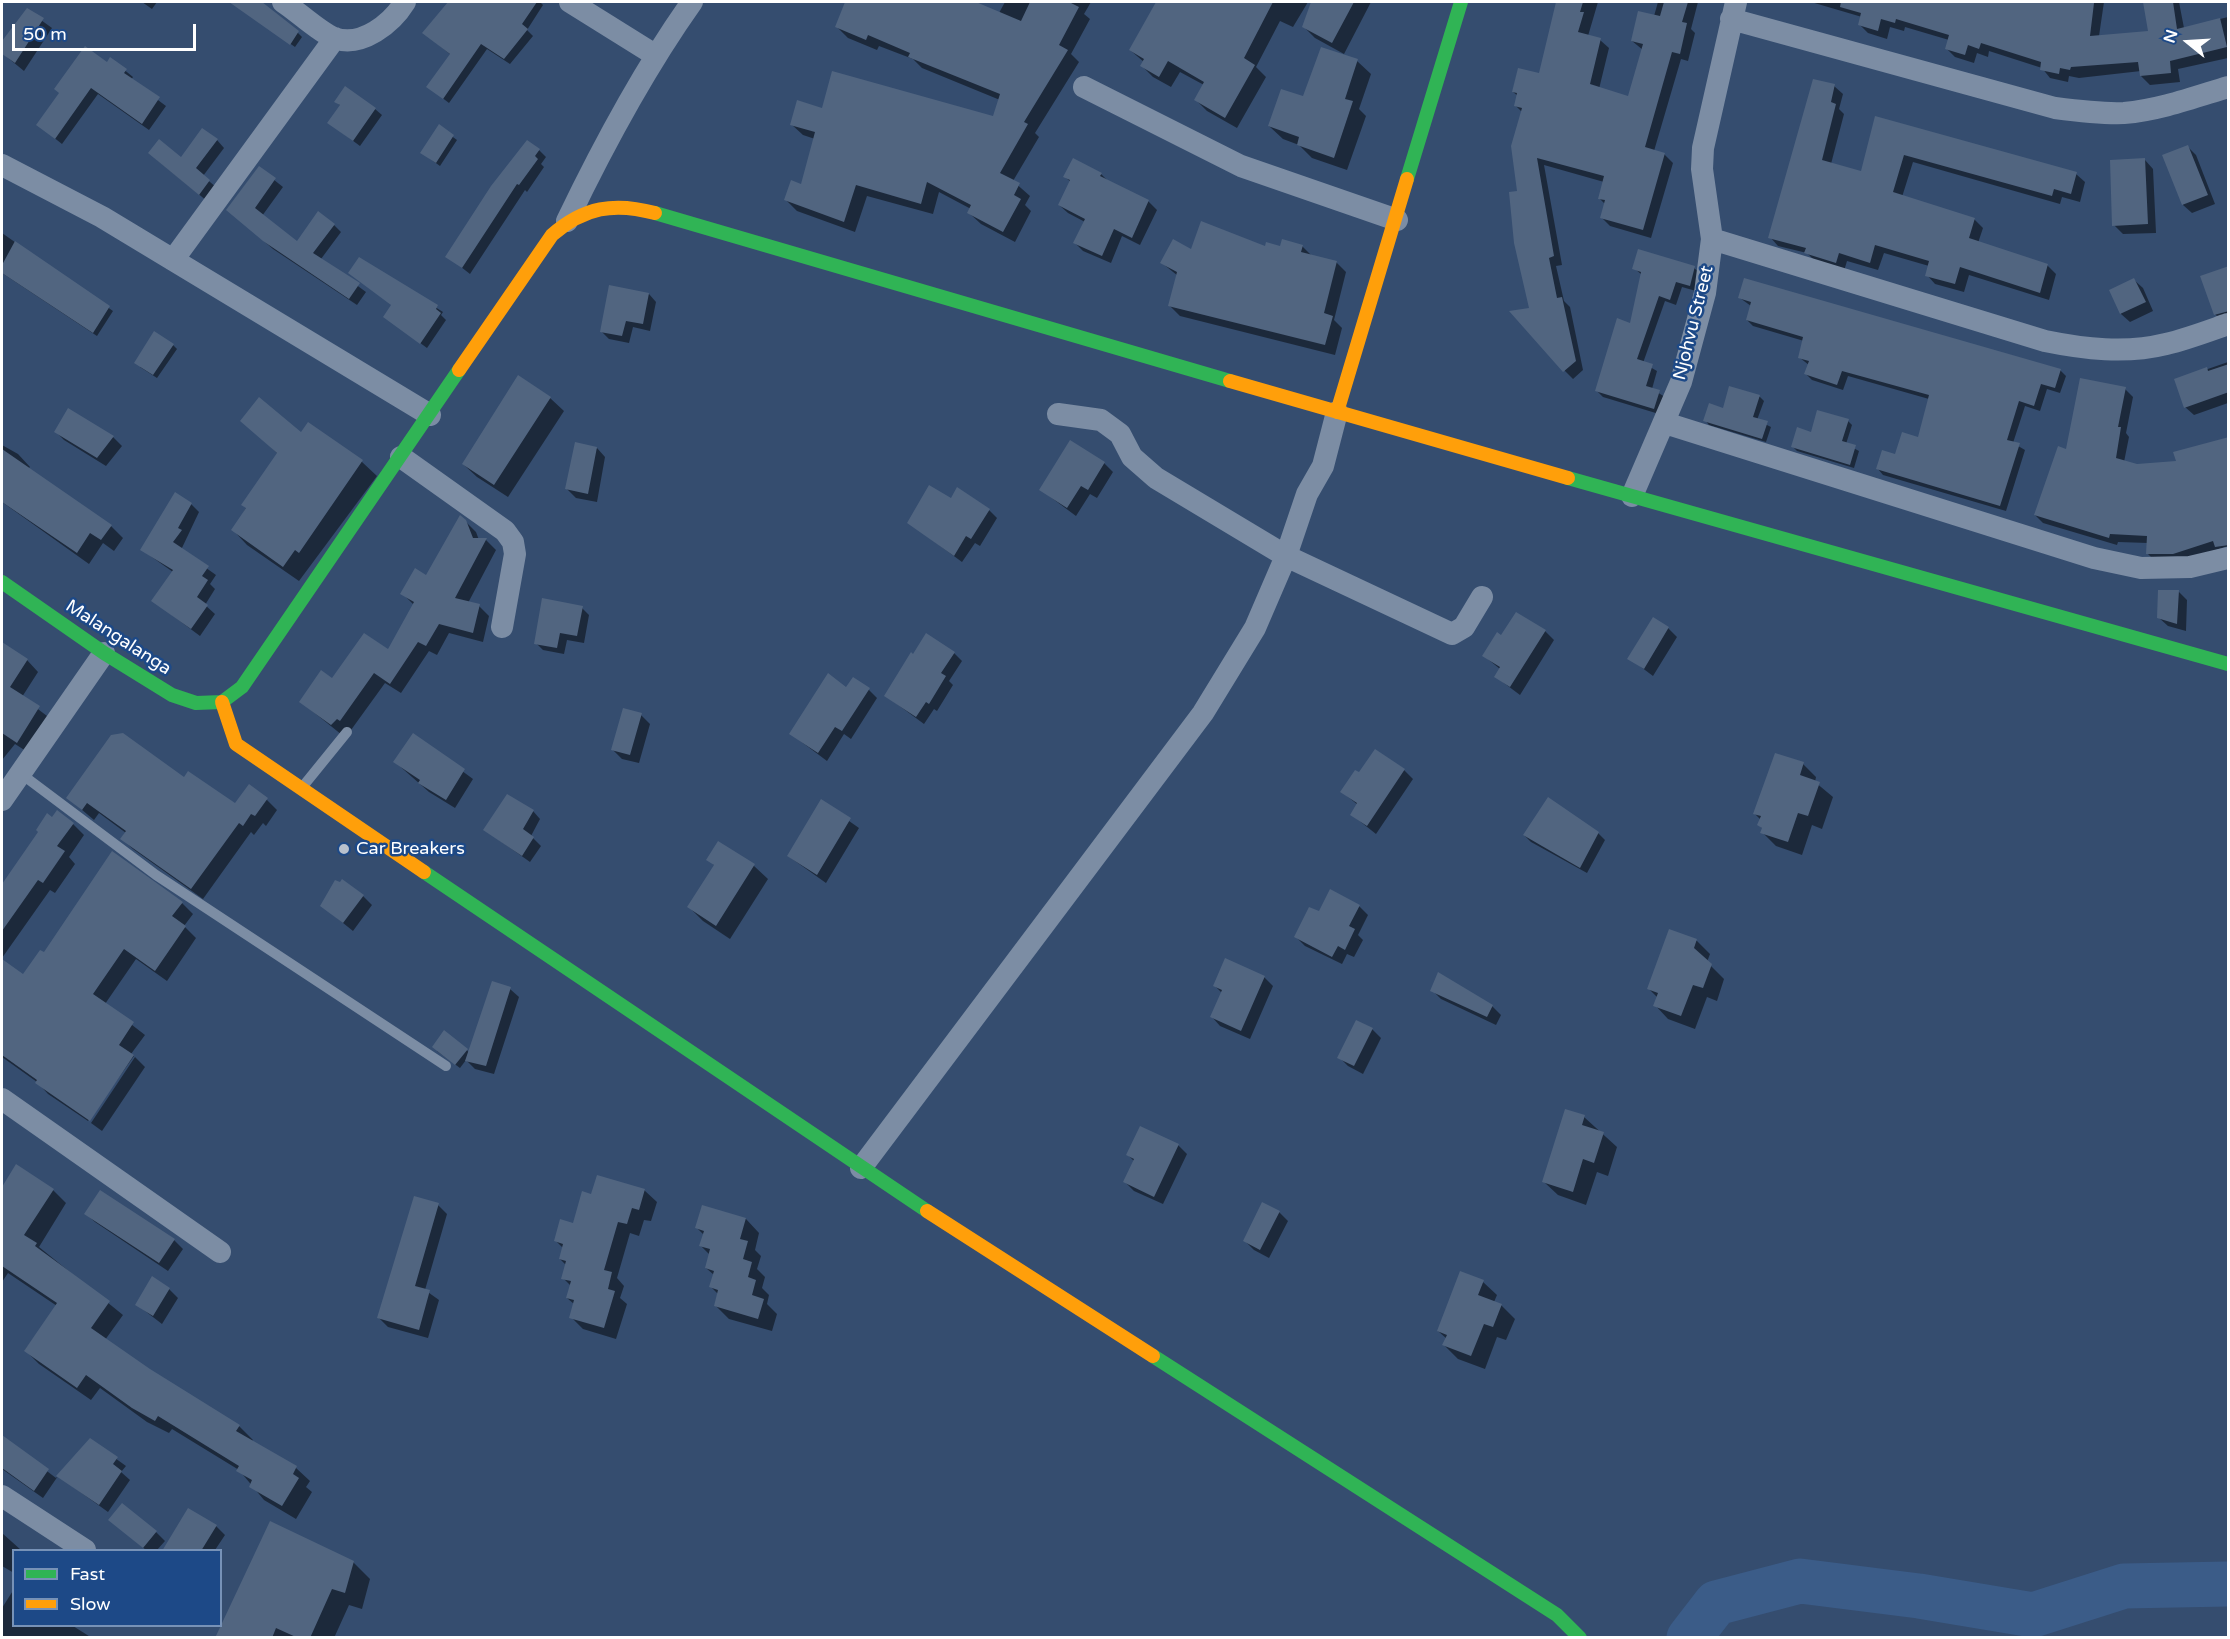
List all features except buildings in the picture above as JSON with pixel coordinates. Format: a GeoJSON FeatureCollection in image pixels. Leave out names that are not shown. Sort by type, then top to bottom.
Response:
{"type":"FeatureCollection","features":[{"type":"Feature","properties":{"kind":"street"},"geometry":{"type":"LineString","coordinates":[[283,2],[334,38],[355,38],[378,31],[396,16],[405,2]]}},
{"type":"Feature","properties":{"kind":"street"},"geometry":{"type":"LineString","coordinates":[[570,2],[655,55]]}},
{"type":"Feature","properties":{"kind":"street"},"geometry":{"type":"LineString","coordinates":[[692,2],[655,55],[606,140],[567,221],[539,253],[242,687],[222,702],[236,744],[861,1168],[1557,1615],[1580,1638]]}},
{"type":"Feature","properties":{"kind":"street"},"geometry":{"type":"LineString","coordinates":[[861,1168],[1203,713],[1255,628],[1286,556],[1307,494],[1323,466],[1337,412],[1397,220],[1461,2]]}},
{"type":"Feature","properties":{"kind":"street"},"geometry":{"type":"LineString","coordinates":[[1734,10],[2055,108],[2091,113],[2125,113],[2159,107],[2229,87]]}},
{"type":"Feature","properties":{"kind":"street","name":"Njohvu Street"},"geometry":{"type":"LineString","coordinates":[[1632,496],[1681,382],[1706,292],[1712,239],[1702,169],[1703,148],[1734,10]]}},
{"type":"Feature","properties":{"kind":"street"},"geometry":{"type":"LineString","coordinates":[[173,260],[334,38]]}},
{"type":"Feature","properties":{"kind":"street"},"geometry":{"type":"LineString","coordinates":[[1084,87],[1241,166],[1397,220]]}},
{"type":"Feature","properties":{"kind":"street"},"geometry":{"type":"LineString","coordinates":[[2,165],[102,218],[430,415]]}},
{"type":"Feature","properties":{"kind":"street"},"geometry":{"type":"LineString","coordinates":[[567,221],[597,207],[635,208],[1337,412],[2229,664]]}},
{"type":"Feature","properties":{"kind":"street"},"geometry":{"type":"LineString","coordinates":[[1712,239],[2045,340],[2078,347],[2119,350],[2165,345],[2229,324]]}},
{"type":"Feature","properties":{"kind":"street"},"geometry":{"type":"LineString","coordinates":[[1058,414],[1101,420],[1120,434],[1132,457],[1156,478],[1286,556],[1452,634],[1464,627],[1482,597]]}},
{"type":"Feature","properties":{"kind":"street"},"geometry":{"type":"LineString","coordinates":[[1665,423],[2094,558],[2141,568],[2190,567],[2229,558]]}},
{"type":"Feature","properties":{"kind":"street"},"geometry":{"type":"LineString","coordinates":[[401,457],[505,531],[513,542],[515,554],[502,627]]}},
{"type":"Feature","properties":{"kind":"street","name":"Malangalanga"},"geometry":{"type":"LineString","coordinates":[[2,582],[104,653],[172,695],[196,703],[222,702]]}},
{"type":"Feature","properties":{"kind":"street"},"geometry":{"type":"LineString","coordinates":[[2,800],[104,653]]}},
{"type":"Feature","properties":{"kind":"street"},"geometry":{"type":"LineString","coordinates":[[2,1099],[220,1252]]}},
{"type":"Feature","properties":{"kind":"street"},"geometry":{"type":"LineString","coordinates":[[2,1496],[82,1549]]}},
{"type":"Feature","properties":{"kind":"lane"},"geometry":{"type":"LineString","coordinates":[[302,788],[347,732]]}},
{"type":"Feature","properties":{"kind":"lane"},"geometry":{"type":"LineString","coordinates":[[20,773],[156,875],[446,1066]]}},
{"type":"Feature","properties":{"kind":"waterway"},"geometry":{"type":"LineString","coordinates":[[1689,1638],[1716,1603],[1800,1581],[1919,1596],[2033,1615],[2124,1586],[2228,1584]]}},
{"type":"Feature","properties":{"kind":"traffic: fast"},"geometry":{"type":"LineString","coordinates":[[1407,179],[1461,2]]}},
{"type":"Feature","properties":{"kind":"traffic: fast"},"geometry":{"type":"LineString","coordinates":[[655,213],[1230,381]]}},
{"type":"Feature","properties":{"kind":"traffic: fast"},"geometry":{"type":"LineString","coordinates":[[222,702],[242,687],[459,370]]}},
{"type":"Feature","properties":{"kind":"traffic: fast"},"geometry":{"type":"LineString","coordinates":[[1568,478],[2228,664]]}},
{"type":"Feature","properties":{"kind":"traffic: fast"},"geometry":{"type":"LineString","coordinates":[[2,582],[104,653],[172,695],[196,703],[222,702]]}},
{"type":"Feature","properties":{"kind":"traffic: fast"},"geometry":{"type":"LineString","coordinates":[[424,872],[927,1211]]}},
{"type":"Feature","properties":{"kind":"traffic: fast"},"geometry":{"type":"LineString","coordinates":[[1153,1356],[1557,1615],[1580,1638]]}},
{"type":"Feature","properties":{"kind":"traffic: slow"},"geometry":{"type":"LineString","coordinates":[[1337,412],[1407,179]]}},
{"type":"Feature","properties":{"kind":"traffic: slow"},"geometry":{"type":"LineString","coordinates":[[459,370],[552,235],[576,218],[600,209],[626,208],[655,213]]}},
{"type":"Feature","properties":{"kind":"traffic: slow"},"geometry":{"type":"LineString","coordinates":[[1230,381],[1568,478]]}},
{"type":"Feature","properties":{"kind":"traffic: slow"},"geometry":{"type":"LineString","coordinates":[[222,702],[236,744],[424,872]]}},
{"type":"Feature","properties":{"kind":"traffic: slow"},"geometry":{"type":"LineString","coordinates":[[927,1211],[1153,1356]]}},
{"type":"Feature","properties":{"kind":"place","name":"Car Breakers"},"geometry":{"type":"Point","coordinates":[344,849]}}]}
